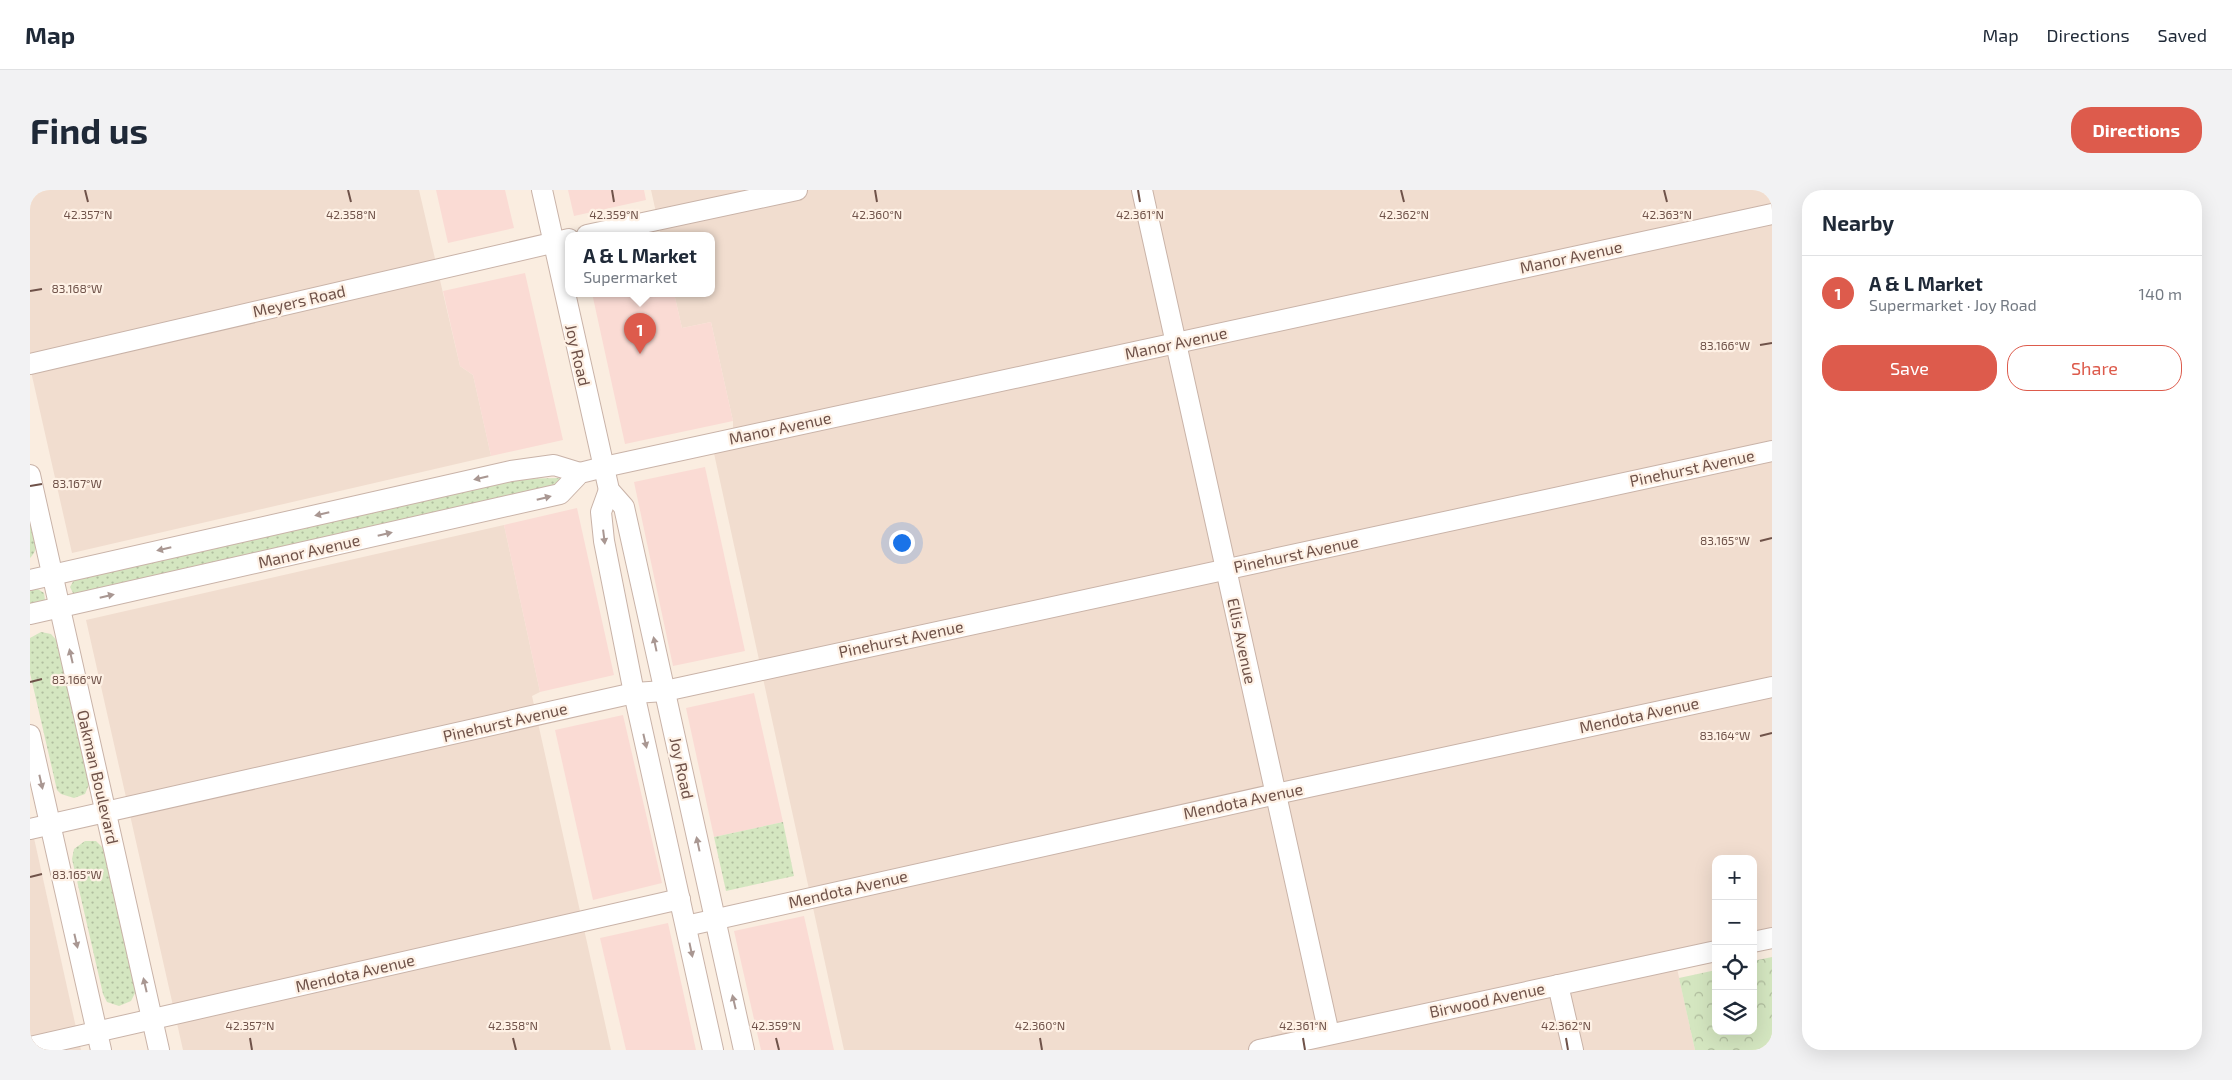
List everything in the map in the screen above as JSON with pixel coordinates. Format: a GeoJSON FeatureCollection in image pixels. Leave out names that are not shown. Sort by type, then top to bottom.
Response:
{"type":"FeatureCollection","features":[{"type":"Feature","properties":{"kind":"street","name":"Joy Road"},"geometry":{"type":"LineString","coordinates":[[542,190],[561,241],[565,262]]}},
{"type":"Feature","properties":{"kind":"street"},"geometry":{"type":"LineString","coordinates":[[601,232],[797,190]]}},
{"type":"Feature","properties":{"kind":"street","name":"Ellis Avenue"},"geometry":{"type":"LineString","coordinates":[[1142,190],[1330,1034]]}},
{"type":"Feature","properties":{"kind":"street","name":"Manor Avenue"},"geometry":{"type":"LineString","coordinates":[[30,580],[511,471],[554,465],[580,473],[1772,214]]}},
{"type":"Feature","properties":{"kind":"street","name":"Meyers Road"},"geometry":{"type":"LineString","coordinates":[[30,364],[561,241]]}},
{"type":"Feature","properties":{"kind":"street","name":"Joy Road"},"geometry":{"type":"LineString","coordinates":[[572,297],[609,490],[624,507],[744,1050]]}},
{"type":"Feature","properties":{"kind":"street","name":"Pinehurst Avenue"},"geometry":{"type":"LineString","coordinates":[[30,829],[634,693],[665,691],[1772,451]]}},
{"type":"Feature","properties":{"kind":"street","name":"Manor Avenue"},"geometry":{"type":"LineString","coordinates":[[30,614],[560,494],[580,473]]}},
{"type":"Feature","properties":{"kind":"street","name":"Oakman Boulevard"},"geometry":{"type":"LineString","coordinates":[[30,474],[159,1050]]}},
{"type":"Feature","properties":{"kind":"street","name":"Joy Road"},"geometry":{"type":"LineString","coordinates":[[609,490],[601,512],[604,541],[634,693],[713,1050]]}},
{"type":"Feature","properties":{"kind":"street","name":"Mendota Avenue"},"geometry":{"type":"LineString","coordinates":[[686,926],[1276,794],[1772,687]]}},
{"type":"Feature","properties":{"kind":"street"},"geometry":{"type":"LineString","coordinates":[[30,735],[98,1041]]}},
{"type":"Feature","properties":{"kind":"street","name":"Mendota Avenue"},"geometry":{"type":"LineString","coordinates":[[30,1048],[98,1041],[152,1020],[680,899]]}},
{"type":"Feature","properties":{"kind":"street"},"geometry":{"type":"LineString","coordinates":[[1757,941],[1772,938]]}},
{"type":"Feature","properties":{"kind":"street","name":"Birwood Avenue"},"geometry":{"type":"LineString","coordinates":[[1259,1050],[1712,952]]}},
{"type":"Feature","properties":{"kind":"street"},"geometry":{"type":"LineString","coordinates":[[1558,985],[1573,1050]]}},
{"type":"Feature","properties":{"kind":"shaded area"},"geometry":{"type":"Polygon","coordinates":[[[30,190],[419,190],[460,366],[473,375],[491,456],[72,553],[30,367],[30,190]]]}},
{"type":"Feature","properties":{"kind":"shaded area"},"geometry":{"type":"Polygon","coordinates":[[[436,190],[505,190],[514,228],[448,243],[436,190]]]}},
{"type":"Feature","properties":{"kind":"shaded area"},"geometry":{"type":"Polygon","coordinates":[[[568,190],[644,190],[646,200],[574,216],[568,190]]]}},
{"type":"Feature","properties":{"kind":"shaded area"},"geometry":{"type":"Polygon","coordinates":[[[651,190],[1772,190],[1772,928],[1757,931],[1757,855],[1712,855],[1712,941],[1673,950],[1695,1050],[844,1050],[710,435],[733,430],[733,421],[711,322],[682,328],[675,297],[715,297],[715,232],[660,232],[651,190]]]}},
{"type":"Feature","properties":{"kind":"shaded area"},"geometry":{"type":"Polygon","coordinates":[[[525,273],[563,440],[491,456],[473,375],[460,366],[443,291],[525,273]]]}},
{"type":"Feature","properties":{"kind":"shaded area"},"geometry":{"type":"Polygon","coordinates":[[[593,297],[675,297],[682,328],[711,322],[733,421],[625,444],[593,297]]]}},
{"type":"Feature","properties":{"kind":"shaded area"},"geometry":{"type":"Polygon","coordinates":[[[705,467],[745,651],[673,666],[634,482],[705,467]]]}},
{"type":"Feature","properties":{"kind":"shaded area"},"geometry":{"type":"Polygon","coordinates":[[[577,508],[614,675],[540,692],[504,525],[577,508]]]}},
{"type":"Feature","properties":{"kind":"shaded area"},"geometry":{"type":"Polygon","coordinates":[[[504,525],[540,692],[532,696],[611,1050],[183,1050],[86,620],[504,525]]]}},
{"type":"Feature","properties":{"kind":"shaded area"},"geometry":{"type":"Polygon","coordinates":[[[754,693],[783,822],[714,837],[686,708],[754,693]]]}},
{"type":"Feature","properties":{"kind":"shaded area"},"geometry":{"type":"Polygon","coordinates":[[[623,715],[662,883],[593,900],[555,730],[623,715]]]}},
{"type":"Feature","properties":{"kind":"shaded area"},"geometry":{"type":"Polygon","coordinates":[[[30,820],[81,1050],[30,1050],[30,820]]]}},
{"type":"Feature","properties":{"kind":"shaded area"},"geometry":{"type":"Polygon","coordinates":[[[804,916],[834,1050],[761,1050],[734,931],[804,916]]]}},
{"type":"Feature","properties":{"kind":"shaded area"},"geometry":{"type":"Polygon","coordinates":[[[668,923],[696,1050],[626,1050],[600,938],[668,923]]]}},
{"type":"Feature","properties":{"kind":"green space"},"geometry":{"type":"Polygon","coordinates":[[[562,478],[562,484],[74,595],[70,587],[74,580],[512,479],[562,478]]]}},
{"type":"Feature","properties":{"kind":"green space"},"geometry":{"type":"Polygon","coordinates":[[[30,515],[36,544],[34,554],[30,558],[30,515]]]}},
{"type":"Feature","properties":{"kind":"green space"},"geometry":{"type":"Polygon","coordinates":[[[36,588],[44,593],[45,600],[30,607],[30,589],[36,588]]]}},
{"type":"Feature","properties":{"kind":"green space"},"geometry":{"type":"Polygon","coordinates":[[[41,632],[51,634],[59,643],[90,782],[85,794],[74,798],[61,794],[57,790],[30,673],[30,638],[41,632]]]}},
{"type":"Feature","properties":{"kind":"green space"},"geometry":{"type":"Polygon","coordinates":[[[783,822],[794,876],[726,891],[714,837],[783,822]]]}},
{"type":"Feature","properties":{"kind":"green space"},"geometry":{"type":"Polygon","coordinates":[[[85,841],[96,841],[106,851],[137,989],[131,1001],[119,1006],[107,1002],[103,994],[72,859],[74,849],[85,841]]]}},
{"type":"Feature","properties":{"kind":"green space"},"geometry":{"type":"Polygon","coordinates":[[[1772,957],[1772,1050],[1695,1050],[1679,978],[1712,971],[1712,1035],[1757,1035],[1757,960],[1772,957]]]}},
{"type":"Feature","properties":{"kind":"green space"},"geometry":{"type":"Polygon","coordinates":[[[1772,1018],[1772,1050],[1763,1050],[1770,1039],[1757,1041],[1757,1022],[1772,1018]]]}},
{"type":"Feature","properties":{"kind":"place","name":"A & L Market"},"geometry":{"type":"Point","coordinates":[640,354]}}]}
